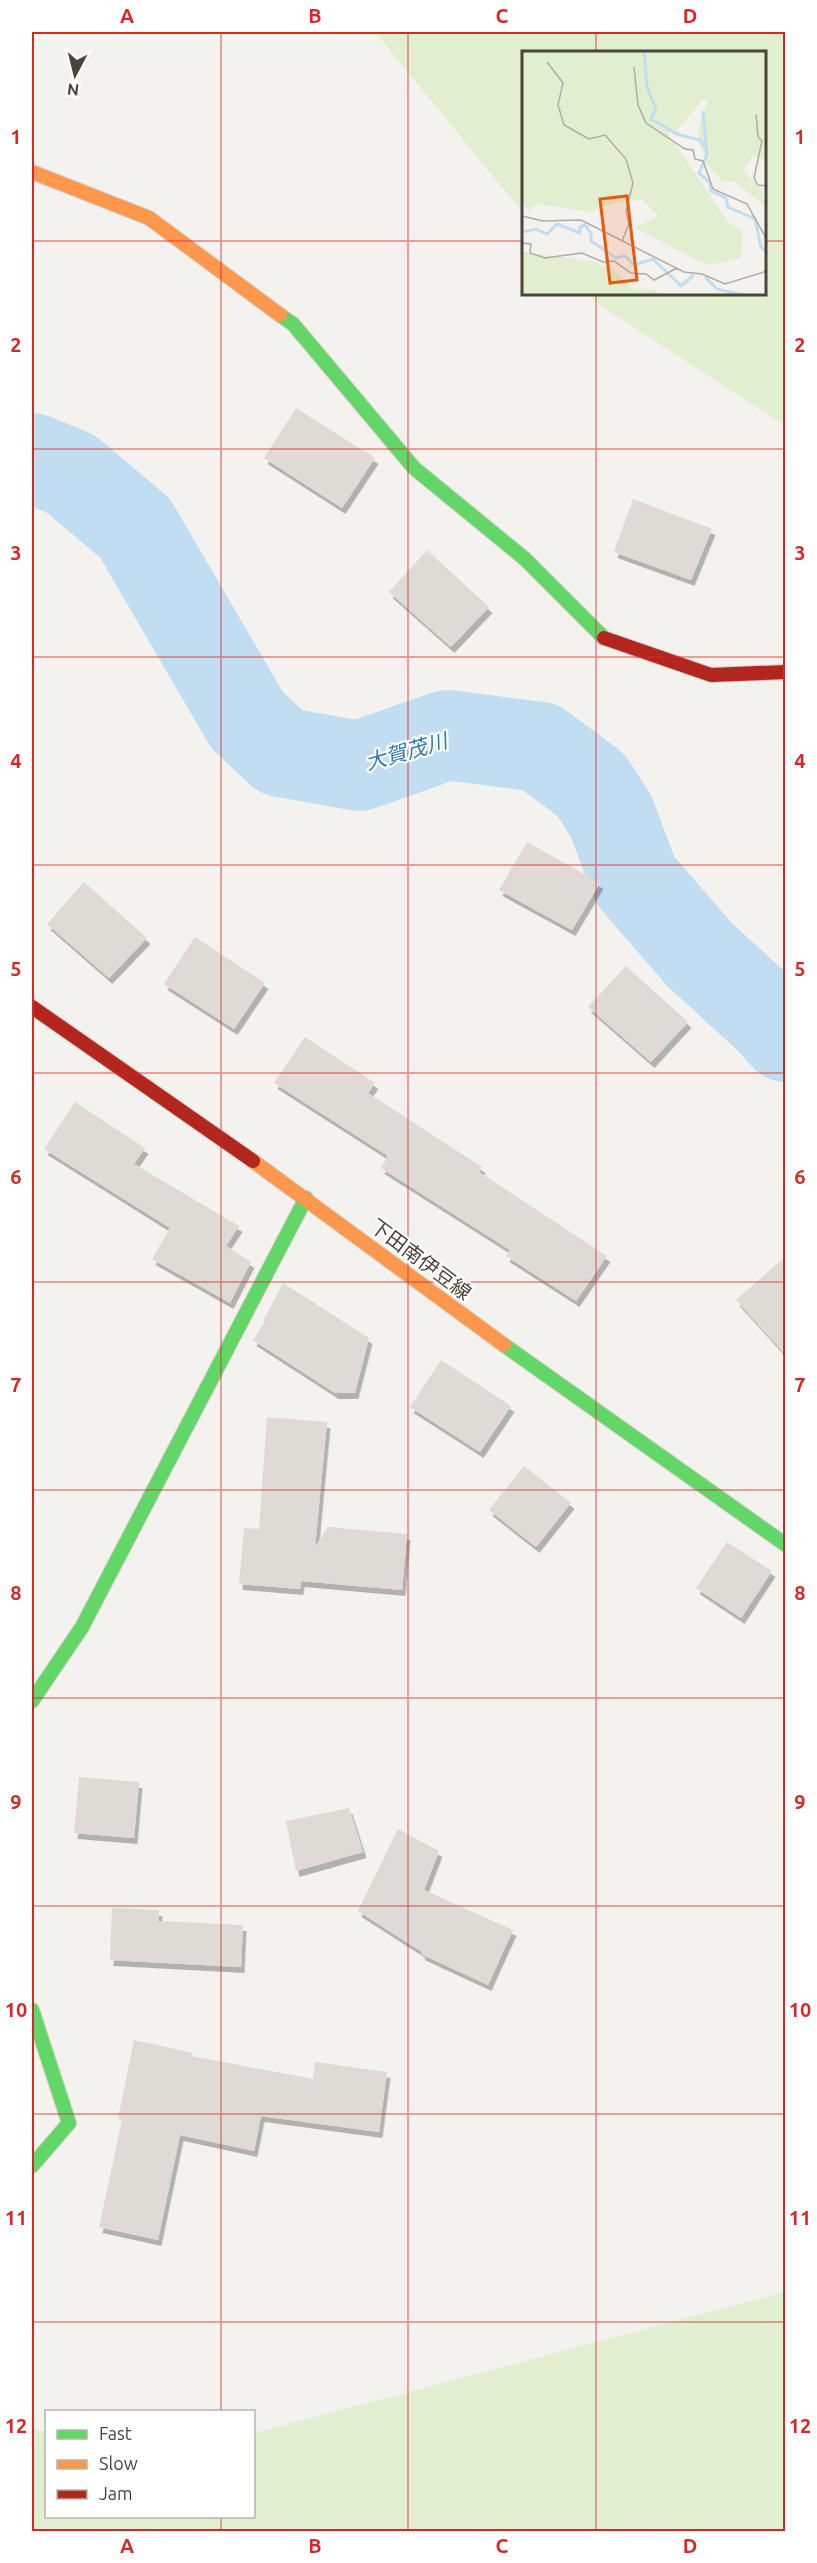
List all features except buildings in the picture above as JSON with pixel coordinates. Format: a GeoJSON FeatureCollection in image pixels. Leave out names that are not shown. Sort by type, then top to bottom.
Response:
{"type":"FeatureCollection","features":[{"type":"Feature","properties":{"kind":"street"},"geometry":{"type":"LineString","coordinates":[[32,172],[149,218],[293,324],[414,468],[525,559],[606,640],[711,675],[786,672]]}},
{"type":"Feature","properties":{"kind":"street","name":"下田南伊豆線"},"geometry":{"type":"LineString","coordinates":[[32,1007],[306,1198],[505,1346],[786,1545]]}},
{"type":"Feature","properties":{"kind":"street"},"geometry":{"type":"LineString","coordinates":[[32,1701],[82,1627],[306,1198]]}},
{"type":"Feature","properties":{"kind":"street"},"geometry":{"type":"LineString","coordinates":[[32,2010],[69,2123],[32,2166]]}},
{"type":"Feature","properties":{"kind":"green space"},"geometry":{"type":"Polygon","coordinates":[[[375,32],[785,32],[785,426],[594,301],[590,296],[766,296],[766,51],[522,51],[522,212],[375,32]]]}},
{"type":"Feature","properties":{"kind":"green space"},"geometry":{"type":"Polygon","coordinates":[[[785,2292],[785,2531],[32,2531],[32,2430],[45,2431],[45,2518],[255,2518],[255,2433],[785,2292]]]}},
{"type":"Feature","properties":{"kind":"waterway","name":"大賀茂川"},"geometry":{"type":"LineString","coordinates":[[32,458],[71,474],[135,528],[247,720],[281,752],[359,766],[447,735],[540,747],[591,785],[611,816],[635,880],[700,955],[770,1019],[786,1037]]}},
{"type":"Feature","properties":{"kind":"traffic: fast"},"geometry":{"type":"LineString","coordinates":[[280,315],[293,324],[414,468],[525,559],[604,638]]}},
{"type":"Feature","properties":{"kind":"traffic: fast"},"geometry":{"type":"LineString","coordinates":[[32,1701],[82,1627],[306,1198]]}},
{"type":"Feature","properties":{"kind":"traffic: fast"},"geometry":{"type":"LineString","coordinates":[[504,1345],[786,1545]]}},
{"type":"Feature","properties":{"kind":"traffic: fast"},"geometry":{"type":"LineString","coordinates":[[32,2010],[69,2123],[32,2166]]}},
{"type":"Feature","properties":{"kind":"traffic: slow"},"geometry":{"type":"LineString","coordinates":[[32,172],[149,218],[280,315]]}},
{"type":"Feature","properties":{"kind":"traffic: slow"},"geometry":{"type":"LineString","coordinates":[[253,1161],[504,1345]]}},
{"type":"Feature","properties":{"kind":"traffic: jam"},"geometry":{"type":"LineString","coordinates":[[604,638],[711,675],[786,672]]}},
{"type":"Feature","properties":{"kind":"traffic: jam"},"geometry":{"type":"LineString","coordinates":[[32,1007],[253,1161]]}}]}
